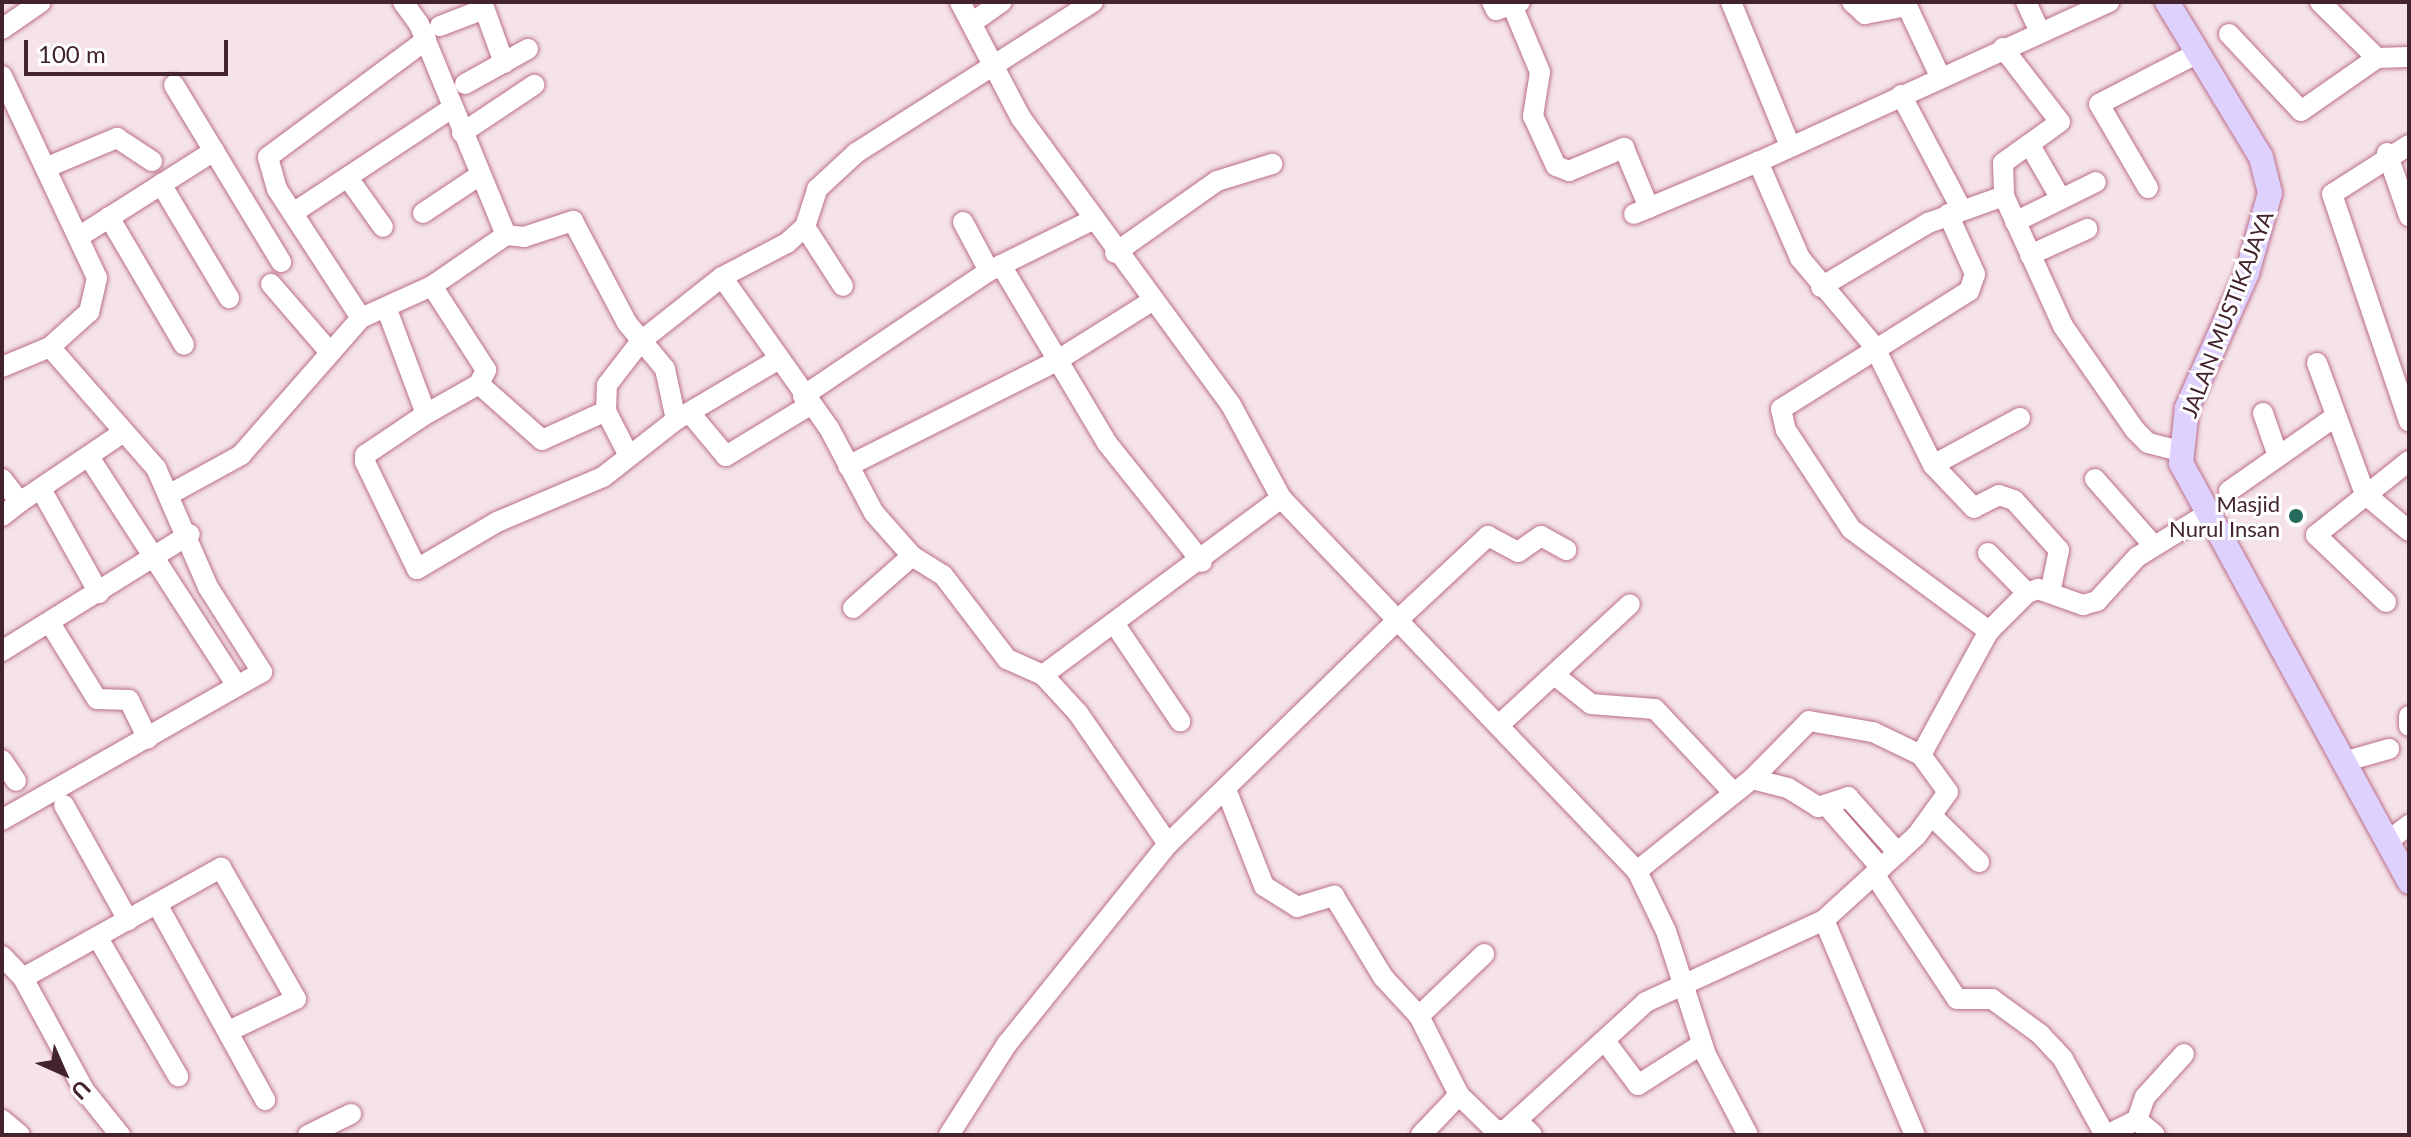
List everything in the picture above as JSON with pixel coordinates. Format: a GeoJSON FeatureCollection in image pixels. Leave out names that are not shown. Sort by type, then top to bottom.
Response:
{"type":"FeatureCollection","features":[{"type":"Feature","properties":{"kind":"main road","name":"JALAN MUSTIKAJAYA"},"geometry":{"type":"LineString","coordinates":[[2167,2],[2261,157],[2270,209],[2187,408],[2181,451]]}},
{"type":"Feature","properties":{"kind":"main road"},"geometry":{"type":"LineString","coordinates":[[2181,451],[2207,514],[2409,882]]}},
{"type":"Feature","properties":{"kind":"street"},"geometry":{"type":"LineString","coordinates":[[2,29],[41,2]]}},
{"type":"Feature","properties":{"kind":"street"},"geometry":{"type":"LineString","coordinates":[[403,2],[433,33],[452,108],[506,235]]}},
{"type":"Feature","properties":{"kind":"street"},"geometry":{"type":"LineString","coordinates":[[960,2],[1090,221],[1231,405],[1281,498],[1401,617],[1637,871],[1702,1044],[1748,1135]]}},
{"type":"Feature","properties":{"kind":"street"},"geometry":{"type":"LineString","coordinates":[[973,22],[1002,2]]}},
{"type":"Feature","properties":{"kind":"street"},"geometry":{"type":"LineString","coordinates":[[629,456],[606,411],[607,385],[641,341],[722,277],[805,227],[817,189],[856,153],[1093,2]]}},
{"type":"Feature","properties":{"kind":"street"},"geometry":{"type":"LineString","coordinates":[[1731,2],[1790,146]]}},
{"type":"Feature","properties":{"kind":"street"},"geometry":{"type":"LineString","coordinates":[[1852,2],[1861,14],[1907,6],[1940,76]]}},
{"type":"Feature","properties":{"kind":"street"},"geometry":{"type":"LineString","coordinates":[[2026,2],[2040,32]]}},
{"type":"Feature","properties":{"kind":"street"},"geometry":{"type":"LineString","coordinates":[[1508,3],[1540,72],[1533,116],[1556,166],[1569,171],[1624,148],[1642,211],[1758,162],[1940,76],[2109,2]]}},
{"type":"Feature","properties":{"kind":"street"},"geometry":{"type":"LineString","coordinates":[[2320,2],[2377,58]]}},
{"type":"Feature","properties":{"kind":"street"},"geometry":{"type":"LineString","coordinates":[[361,318],[277,189],[268,157],[433,33],[483,5],[504,63]]}},
{"type":"Feature","properties":{"kind":"street"},"geometry":{"type":"LineString","coordinates":[[2229,34],[2301,111],[2377,58],[2408,56]]}},
{"type":"Feature","properties":{"kind":"street"},"geometry":{"type":"LineString","coordinates":[[2003,48],[2060,122],[2031,147],[2003,163],[2004,196],[2015,222],[2063,326],[2135,430],[2148,443],[2181,451]]}},
{"type":"Feature","properties":{"kind":"street"},"geometry":{"type":"LineString","coordinates":[[465,84],[528,49]]}},
{"type":"Feature","properties":{"kind":"street"},"geometry":{"type":"LineString","coordinates":[[2148,188],[2099,104],[2196,54]]}},
{"type":"Feature","properties":{"kind":"street"},"geometry":{"type":"LineString","coordinates":[[2,76],[50,166],[97,278],[96,298],[79,325],[50,347],[2,367]]}},
{"type":"Feature","properties":{"kind":"street"},"geometry":{"type":"LineString","coordinates":[[174,85],[281,262]]}},
{"type":"Feature","properties":{"kind":"street"},"geometry":{"type":"LineString","coordinates":[[462,133],[534,85]]}},
{"type":"Feature","properties":{"kind":"street"},"geometry":{"type":"LineString","coordinates":[[1901,95],[1955,212],[1975,283],[1781,409],[1786,430],[1851,529],[1989,631]]}},
{"type":"Feature","properties":{"kind":"street"},"geometry":{"type":"LineString","coordinates":[[351,182],[452,108]]}},
{"type":"Feature","properties":{"kind":"street"},"geometry":{"type":"LineString","coordinates":[[50,166],[117,138],[152,161]]}},
{"type":"Feature","properties":{"kind":"street"},"geometry":{"type":"LineString","coordinates":[[2408,415],[2332,205],[2337,185],[2387,153],[2409,145]]}},
{"type":"Feature","properties":{"kind":"street"},"geometry":{"type":"LineString","coordinates":[[2031,147],[2061,199]]}},
{"type":"Feature","properties":{"kind":"street"},"geometry":{"type":"LineString","coordinates":[[80,236],[214,151]]}},
{"type":"Feature","properties":{"kind":"street"},"geometry":{"type":"LineString","coordinates":[[2387,153],[2409,216]]}},
{"type":"Feature","properties":{"kind":"street"},"geometry":{"type":"LineString","coordinates":[[1758,162],[1800,258],[1821,287],[1874,346],[1933,465],[1974,508],[1999,495],[2014,500],[2059,550],[2050,593]]}},
{"type":"Feature","properties":{"kind":"street"},"geometry":{"type":"LineString","coordinates":[[1115,253],[1217,181],[1272,164]]}},
{"type":"Feature","properties":{"kind":"street"},"geometry":{"type":"LineString","coordinates":[[299,209],[346,175],[383,227]]}},
{"type":"Feature","properties":{"kind":"street"},"geometry":{"type":"LineString","coordinates":[[423,213],[480,175]]}},
{"type":"Feature","properties":{"kind":"street"},"geometry":{"type":"LineString","coordinates":[[2015,222],[2096,182]]}},
{"type":"Feature","properties":{"kind":"street"},"geometry":{"type":"LineString","coordinates":[[161,184],[229,298]]}},
{"type":"Feature","properties":{"kind":"street"},"geometry":{"type":"LineString","coordinates":[[1821,287],[1955,212],[2004,196]]}},
{"type":"Feature","properties":{"kind":"street"},"geometry":{"type":"LineString","coordinates":[[109,217],[184,345]]}},
{"type":"Feature","properties":{"kind":"street"},"geometry":{"type":"LineString","coordinates":[[172,493],[241,455],[328,350],[361,318],[432,286],[506,235],[573,221],[641,341],[665,369],[683,416],[726,456],[995,268],[1090,221]]}},
{"type":"Feature","properties":{"kind":"street"},"geometry":{"type":"LineString","coordinates":[[963,222],[1107,443],[1202,562]]}},
{"type":"Feature","properties":{"kind":"street"},"geometry":{"type":"LineString","coordinates":[[805,227],[843,286]]}},
{"type":"Feature","properties":{"kind":"street"},"geometry":{"type":"LineString","coordinates":[[2030,255],[2087,229]]}},
{"type":"Feature","properties":{"kind":"street"},"geometry":{"type":"LineString","coordinates":[[722,277],[912,556],[943,575],[1007,659],[1043,675],[1114,757],[1168,844]]}},
{"type":"Feature","properties":{"kind":"street"},"geometry":{"type":"LineString","coordinates":[[271,284],[328,350]]}},
{"type":"Feature","properties":{"kind":"street"},"geometry":{"type":"LineString","coordinates":[[432,286],[484,359],[479,384],[426,414],[365,455],[417,569],[629,456],[683,416],[779,359]]}},
{"type":"Feature","properties":{"kind":"street"},"geometry":{"type":"LineString","coordinates":[[848,466],[1055,362],[1152,301]]}},
{"type":"Feature","properties":{"kind":"street"},"geometry":{"type":"LineString","coordinates":[[386,307],[426,414]]}},
{"type":"Feature","properties":{"kind":"street"},"geometry":{"type":"LineString","coordinates":[[2,820],[148,739],[236,684],[262,672],[208,587],[172,493],[50,347]]}},
{"type":"Feature","properties":{"kind":"street"},"geometry":{"type":"LineString","coordinates":[[2317,363],[2365,494],[2409,531]]}},
{"type":"Feature","properties":{"kind":"street"},"geometry":{"type":"LineString","coordinates":[[479,384],[542,440],[606,411]]}},
{"type":"Feature","properties":{"kind":"street"},"geometry":{"type":"LineString","coordinates":[[2263,413],[2278,456]]}},
{"type":"Feature","properties":{"kind":"street"},"geometry":{"type":"LineString","coordinates":[[2229,491],[2336,416]]}},
{"type":"Feature","properties":{"kind":"street"},"geometry":{"type":"LineString","coordinates":[[1933,465],[2020,418]]}},
{"type":"Feature","properties":{"kind":"street"},"geometry":{"type":"LineString","coordinates":[[2,516],[121,434]]}},
{"type":"Feature","properties":{"kind":"street"},"geometry":{"type":"LineString","coordinates":[[89,457],[151,560],[236,684]]}},
{"type":"Feature","properties":{"kind":"street"},"geometry":{"type":"LineString","coordinates":[[2386,602],[2316,539],[2365,494],[2409,461]]}},
{"type":"Feature","properties":{"kind":"street"},"geometry":{"type":"LineString","coordinates":[[2,479],[20,502]]}},
{"type":"Feature","properties":{"kind":"street"},"geometry":{"type":"LineString","coordinates":[[2095,479],[2154,546]]}},
{"type":"Feature","properties":{"kind":"street"},"geometry":{"type":"LineString","coordinates":[[42,491],[99,593]]}},
{"type":"Feature","properties":{"kind":"street"},"geometry":{"type":"LineString","coordinates":[[1043,675],[1116,626],[1281,498]]}},
{"type":"Feature","properties":{"kind":"street"},"geometry":{"type":"LineString","coordinates":[[1921,755],[1989,631],[2027,593],[2050,593],[2083,605],[2097,601],[2154,546],[2207,514]]}},
{"type":"Feature","properties":{"kind":"street"},"geometry":{"type":"LineString","coordinates":[[2,651],[190,534]]}},
{"type":"Feature","properties":{"kind":"street"},"geometry":{"type":"LineString","coordinates":[[949,1135],[1007,1044],[1168,844],[1227,792],[1401,617],[1488,536],[1518,552],[1541,536],[1566,550]]}},
{"type":"Feature","properties":{"kind":"street"},"geometry":{"type":"LineString","coordinates":[[1988,553],[2027,593]]}},
{"type":"Feature","properties":{"kind":"street"},"geometry":{"type":"LineString","coordinates":[[853,608],[912,556]]}},
{"type":"Feature","properties":{"kind":"street"},"geometry":{"type":"LineString","coordinates":[[1499,725],[1557,677],[1630,604]]}},
{"type":"Feature","properties":{"kind":"street"},"geometry":{"type":"LineString","coordinates":[[50,623],[97,699],[129,700],[148,739]]}},
{"type":"Feature","properties":{"kind":"street"},"geometry":{"type":"LineString","coordinates":[[1116,626],[1180,721]]}},
{"type":"Feature","properties":{"kind":"street"},"geometry":{"type":"LineString","coordinates":[[1557,677],[1591,704],[1655,709],[1733,792]]}},
{"type":"Feature","properties":{"kind":"street"},"geometry":{"type":"LineString","coordinates":[[2409,716],[2409,726]]}},
{"type":"Feature","properties":{"kind":"street"},"geometry":{"type":"LineString","coordinates":[[1227,792],[1264,886],[1297,907],[1334,896],[1383,977],[1419,1016],[1459,1095],[1496,1131],[1525,1128],[1605,1041],[1680,982],[1824,920],[1898,853],[1932,816],[1948,792],[1921,755],[1873,732],[1815,720],[1752,779],[1637,871]]}},
{"type":"Feature","properties":{"kind":"street"},"geometry":{"type":"LineString","coordinates":[[2343,762],[2389,749]]}},
{"type":"Feature","properties":{"kind":"street"},"geometry":{"type":"LineString","coordinates":[[2,760],[16,781]]}},
{"type":"Feature","properties":{"kind":"street"},"geometry":{"type":"LineString","coordinates":[[1752,779],[1826,805],[1878,871],[1957,999],[1992,999],[2040,1034],[2063,1059],[2106,1135],[2137,1120],[2145,1097],[2184,1054]]}},
{"type":"Feature","properties":{"kind":"street"},"geometry":{"type":"LineString","coordinates":[[1826,805],[1841,797],[1854,801],[1898,853]]}},
{"type":"Feature","properties":{"kind":"street"},"geometry":{"type":"LineString","coordinates":[[64,805],[128,920]]}},
{"type":"Feature","properties":{"kind":"street"},"geometry":{"type":"LineString","coordinates":[[1932,816],[1979,862]]}},
{"type":"Feature","properties":{"kind":"street"},"geometry":{"type":"LineString","coordinates":[[2387,842],[2409,825]]}},
{"type":"Feature","properties":{"kind":"street"},"geometry":{"type":"LineString","coordinates":[[23,978],[215,869],[226,870],[296,999],[229,1031]]}},
{"type":"Feature","properties":{"kind":"street"},"geometry":{"type":"LineString","coordinates":[[157,904],[265,1100]]}},
{"type":"Feature","properties":{"kind":"street"},"geometry":{"type":"LineString","coordinates":[[1824,920],[1915,1135]]}},
{"type":"Feature","properties":{"kind":"street"},"geometry":{"type":"LineString","coordinates":[[98,938],[178,1076]]}},
{"type":"Feature","properties":{"kind":"street"},"geometry":{"type":"LineString","coordinates":[[1419,1016],[1484,954]]}},
{"type":"Feature","properties":{"kind":"street"},"geometry":{"type":"LineString","coordinates":[[2,956],[23,978],[84,1090],[120,1135]]}},
{"type":"Feature","properties":{"kind":"street"},"geometry":{"type":"LineString","coordinates":[[1605,1041],[1638,1085],[1702,1044]]}},
{"type":"Feature","properties":{"kind":"street"},"geometry":{"type":"LineString","coordinates":[[1421,1135],[1459,1095]]}},
{"type":"Feature","properties":{"kind":"street"},"geometry":{"type":"LineString","coordinates":[[308,1135],[351,1114]]}},
{"type":"Feature","properties":{"kind":"street"},"geometry":{"type":"LineString","coordinates":[[2,1120],[20,1135]]}},
{"type":"Feature","properties":{"kind":"street"},"geometry":{"type":"LineString","coordinates":[[2137,1120],[2155,1135]]}},
{"type":"Feature","properties":{"kind":"place","name":"Masjid Nurul Insan"},"geometry":{"type":"Point","coordinates":[2296,516]}}]}
